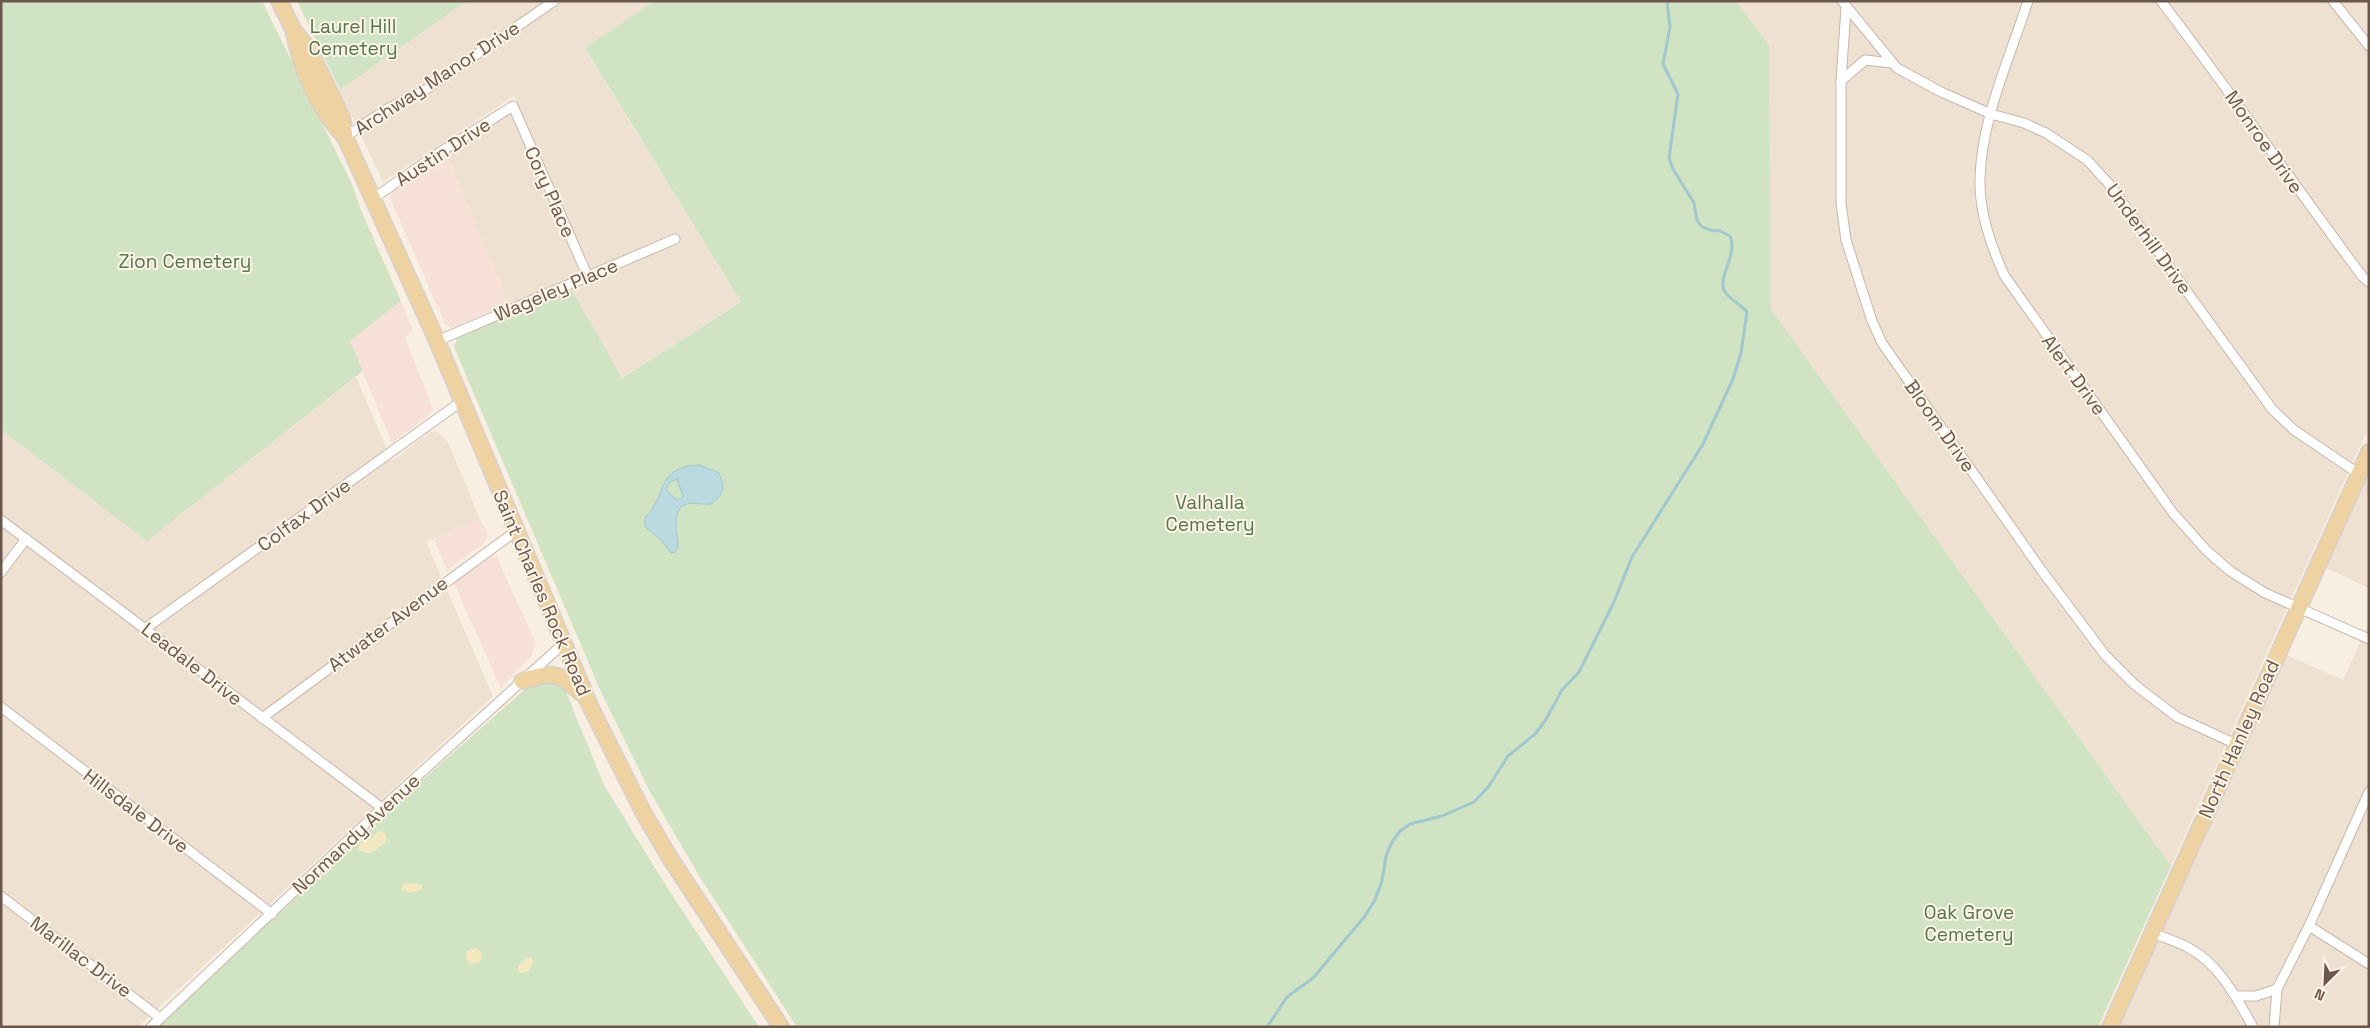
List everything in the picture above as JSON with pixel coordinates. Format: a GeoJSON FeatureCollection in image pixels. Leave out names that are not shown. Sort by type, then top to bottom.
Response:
{"type":"FeatureCollection","features":[{"type":"Feature","properties":{"kind":"main road","name":"Saint Charles Rock Road"},"geometry":{"type":"LineString","coordinates":[[279,1],[294,31],[298,57],[330,123],[345,138],[374,198],[437,341],[586,697],[647,819],[781,1027]]}},
{"type":"Feature","properties":{"kind":"main road","name":"North Hanley Road"},"geometry":{"type":"LineString","coordinates":[[2110,1027],[2369,452]]}},
{"type":"Feature","properties":{"kind":"main road"},"geometry":{"type":"LineString","coordinates":[[522,681],[547,674],[562,677],[586,697]]}},
{"type":"Feature","properties":{"kind":"street","name":"Archway Manor Drive"},"geometry":{"type":"LineString","coordinates":[[345,138],[387,109],[424,90],[554,1]]}},
{"type":"Feature","properties":{"kind":"street","name":"Alert Drive"},"geometry":{"type":"LineString","coordinates":[[2028,1],[1991,114],[1983,146],[1980,179],[1982,205],[1989,236],[2004,275],[2186,531],[2244,581],[2298,608],[2369,639]]}},
{"type":"Feature","properties":{"kind":"street","name":"Monroe Drive"},"geometry":{"type":"LineString","coordinates":[[2160,1],[2254,126],[2284,171],[2362,276],[2369,282]]}},
{"type":"Feature","properties":{"kind":"street"},"geometry":{"type":"LineString","coordinates":[[2332,1],[2369,46]]}},
{"type":"Feature","properties":{"kind":"street","name":"Underhill Drive"},"geometry":{"type":"LineString","coordinates":[[1844,5],[1897,68],[1939,91],[1991,114],[2024,123],[2046,133],[2087,160],[2109,184],[2272,409],[2294,430],[2359,474]]}},
{"type":"Feature","properties":{"kind":"street","name":"Bloom Drive"},"geometry":{"type":"LineString","coordinates":[[1844,5],[1841,81],[1841,204],[1848,248],[1872,321],[1882,343],[2042,570],[2105,655],[2134,685],[2177,717],[2236,744]]}},
{"type":"Feature","properties":{"kind":"street","name":"Underhill Drive"},"geometry":{"type":"LineString","coordinates":[[1841,81],[1864,60],[1892,63]]}},
{"type":"Feature","properties":{"kind":"street","name":"Austin Drive"},"geometry":{"type":"LineString","coordinates":[[374,198],[437,154],[513,106]]}},
{"type":"Feature","properties":{"kind":"street","name":"Cory Place"},"geometry":{"type":"LineString","coordinates":[[513,106],[588,277]]}},
{"type":"Feature","properties":{"kind":"street","name":"Wageley Place"},"geometry":{"type":"LineString","coordinates":[[437,341],[675,239]]}},
{"type":"Feature","properties":{"kind":"street","name":"Colfax Drive"},"geometry":{"type":"LineString","coordinates":[[146,628],[462,402]]}},
{"type":"Feature","properties":{"kind":"street","name":"Leadale Drive"},"geometry":{"type":"LineString","coordinates":[[1,520],[382,808]]}},
{"type":"Feature","properties":{"kind":"street","name":"Atwater Avenue"},"geometry":{"type":"LineString","coordinates":[[262,718],[516,531]]}},
{"type":"Feature","properties":{"kind":"street"},"geometry":{"type":"LineString","coordinates":[[1,572],[26,539]]}},
{"type":"Feature","properties":{"kind":"street","name":"Normandy Avenue"},"geometry":{"type":"LineString","coordinates":[[151,1027],[382,808],[564,643]]}},
{"type":"Feature","properties":{"kind":"street","name":"Hillsdale Drive"},"geometry":{"type":"LineString","coordinates":[[1,707],[272,914]]}},
{"type":"Feature","properties":{"kind":"street"},"geometry":{"type":"LineString","coordinates":[[2274,1027],[2277,989],[2309,926],[2369,792]]}},
{"type":"Feature","properties":{"kind":"street","name":"Marillac Drive"},"geometry":{"type":"LineString","coordinates":[[1,896],[160,1018]]}},
{"type":"Feature","properties":{"kind":"street"},"geometry":{"type":"LineString","coordinates":[[2309,926],[2369,964]]}},
{"type":"Feature","properties":{"kind":"street"},"geometry":{"type":"LineString","coordinates":[[2153,933],[2189,948],[2203,957],[2219,973],[2236,996],[2253,1027]]}},
{"type":"Feature","properties":{"kind":"street"},"geometry":{"type":"LineString","coordinates":[[2236,996],[2256,996],[2277,989]]}},
{"type":"Feature","properties":{"kind":"shaded area"},"geometry":{"type":"Polygon","coordinates":[[[467,1],[654,1],[585,49],[741,302],[621,378],[567,280],[509,304],[447,155],[518,105],[514,96],[383,182],[340,90],[467,1]]]}},
{"type":"Feature","properties":{"kind":"shaded area"},"geometry":{"type":"Polygon","coordinates":[[[1736,1],[2369,1],[2369,426],[2171,866],[1771,309],[1769,46],[1736,1]]]}},
{"type":"Feature","properties":{"kind":"shaded area"},"geometry":{"type":"Polygon","coordinates":[[[447,155],[509,304],[451,328],[445,324],[390,198],[394,190],[447,155]]]}},
{"type":"Feature","properties":{"kind":"shaded area"},"geometry":{"type":"Polygon","coordinates":[[[401,301],[413,331],[405,337],[433,409],[429,415],[392,443],[350,341],[401,301]]]}},
{"type":"Feature","properties":{"kind":"shaded area"},"geometry":{"type":"Polygon","coordinates":[[[356,377],[392,461],[430,432],[438,432],[448,442],[480,519],[426,542],[493,696],[138,1027],[1,1027],[1,430],[147,541],[356,377]]]}},
{"type":"Feature","properties":{"kind":"shaded area"},"geometry":{"type":"Polygon","coordinates":[[[2369,474],[2369,588],[2326,568],[2369,474]]]}},
{"type":"Feature","properties":{"kind":"shaded area"},"geometry":{"type":"Polygon","coordinates":[[[480,519],[487,531],[487,537],[483,544],[447,570],[434,539],[480,519]]]}},
{"type":"Feature","properties":{"kind":"shaded area"},"geometry":{"type":"Polygon","coordinates":[[[490,557],[497,557],[536,644],[531,656],[501,689],[454,583],[490,557]]]}},
{"type":"Feature","properties":{"kind":"shaded area"},"geometry":{"type":"Polygon","coordinates":[[[2369,623],[2369,1027],[2118,1027],[2287,655],[2343,680],[2369,623]]]}},
{"type":"Feature","properties":{"kind":"green space","name":"Zion Cemetery"},"geometry":{"type":"Polygon","coordinates":[[[1,1],[262,1],[352,184],[361,210],[401,301],[350,341],[363,371],[147,541],[1,430],[1,1]]]}},
{"type":"Feature","properties":{"kind":"green space","name":"Laurel Hill Cemetery"},"geometry":{"type":"Polygon","coordinates":[[[297,1],[467,1],[340,90],[297,1]]]}},
{"type":"Feature","properties":{"kind":"green space","name":"Valhalla Cemetery"},"geometry":{"type":"Polygon","coordinates":[[[654,1],[1736,1],[1769,45],[1771,309],[2171,866],[2098,1027],[797,1027],[701,879],[650,792],[601,692],[454,347],[457,338],[572,290],[622,378],[741,302],[585,48],[654,1]]]}},
{"type":"Feature","properties":{"kind":"green space"},"geometry":{"type":"Polygon","coordinates":[[[546,678],[564,687],[604,785],[665,884],[759,1027],[157,1027],[420,782],[531,684],[546,678]]]}},
{"type":"Feature","properties":{"kind":"sand"},"geometry":{"type":"Polygon","coordinates":[[[379,831],[385,833],[387,838],[383,845],[370,853],[358,850],[360,843],[369,840],[379,831]]]}},
{"type":"Feature","properties":{"kind":"sand"},"geometry":{"type":"Polygon","coordinates":[[[414,883],[422,885],[422,890],[410,893],[401,890],[403,884],[414,883]]]}},
{"type":"Feature","properties":{"kind":"sand"},"geometry":{"type":"Polygon","coordinates":[[[474,948],[482,956],[474,964],[466,956],[474,948]]]}},
{"type":"Feature","properties":{"kind":"sand"},"geometry":{"type":"Polygon","coordinates":[[[531,957],[533,961],[530,969],[527,972],[519,973],[518,966],[531,957]]]}},
{"type":"Feature","properties":{"kind":"water"},"geometry":{"type":"Polygon","coordinates":[[[699,465],[718,472],[723,486],[719,497],[711,504],[690,503],[681,507],[676,524],[678,548],[675,552],[671,553],[660,539],[645,527],[645,518],[669,477],[675,471],[699,465]],[[677,479],[670,482],[666,489],[675,499],[680,499],[683,496],[677,479]]]}},
{"type":"Feature","properties":{"kind":"waterway"},"geometry":{"type":"LineString","coordinates":[[1267,1027],[1287,997],[1313,978],[1365,916],[1375,900],[1382,881],[1386,856],[1392,842],[1400,831],[1410,824],[1442,816],[1474,802],[1489,786],[1508,756],[1535,734],[1545,721],[1562,690],[1579,672],[1614,602],[1632,557],[1703,444],[1733,379],[1741,353],[1747,312],[1728,296],[1724,290],[1724,278],[1732,251],[1730,236],[1701,226],[1697,220],[1694,203],[1673,169],[1669,158],[1678,94],[1663,64],[1670,27],[1667,1]]}},
{"type":"Feature","properties":{"kind":"park label","name":"Oak Grove Cemetery"},"geometry":{"type":"Point","coordinates":[1969,923]}}]}
